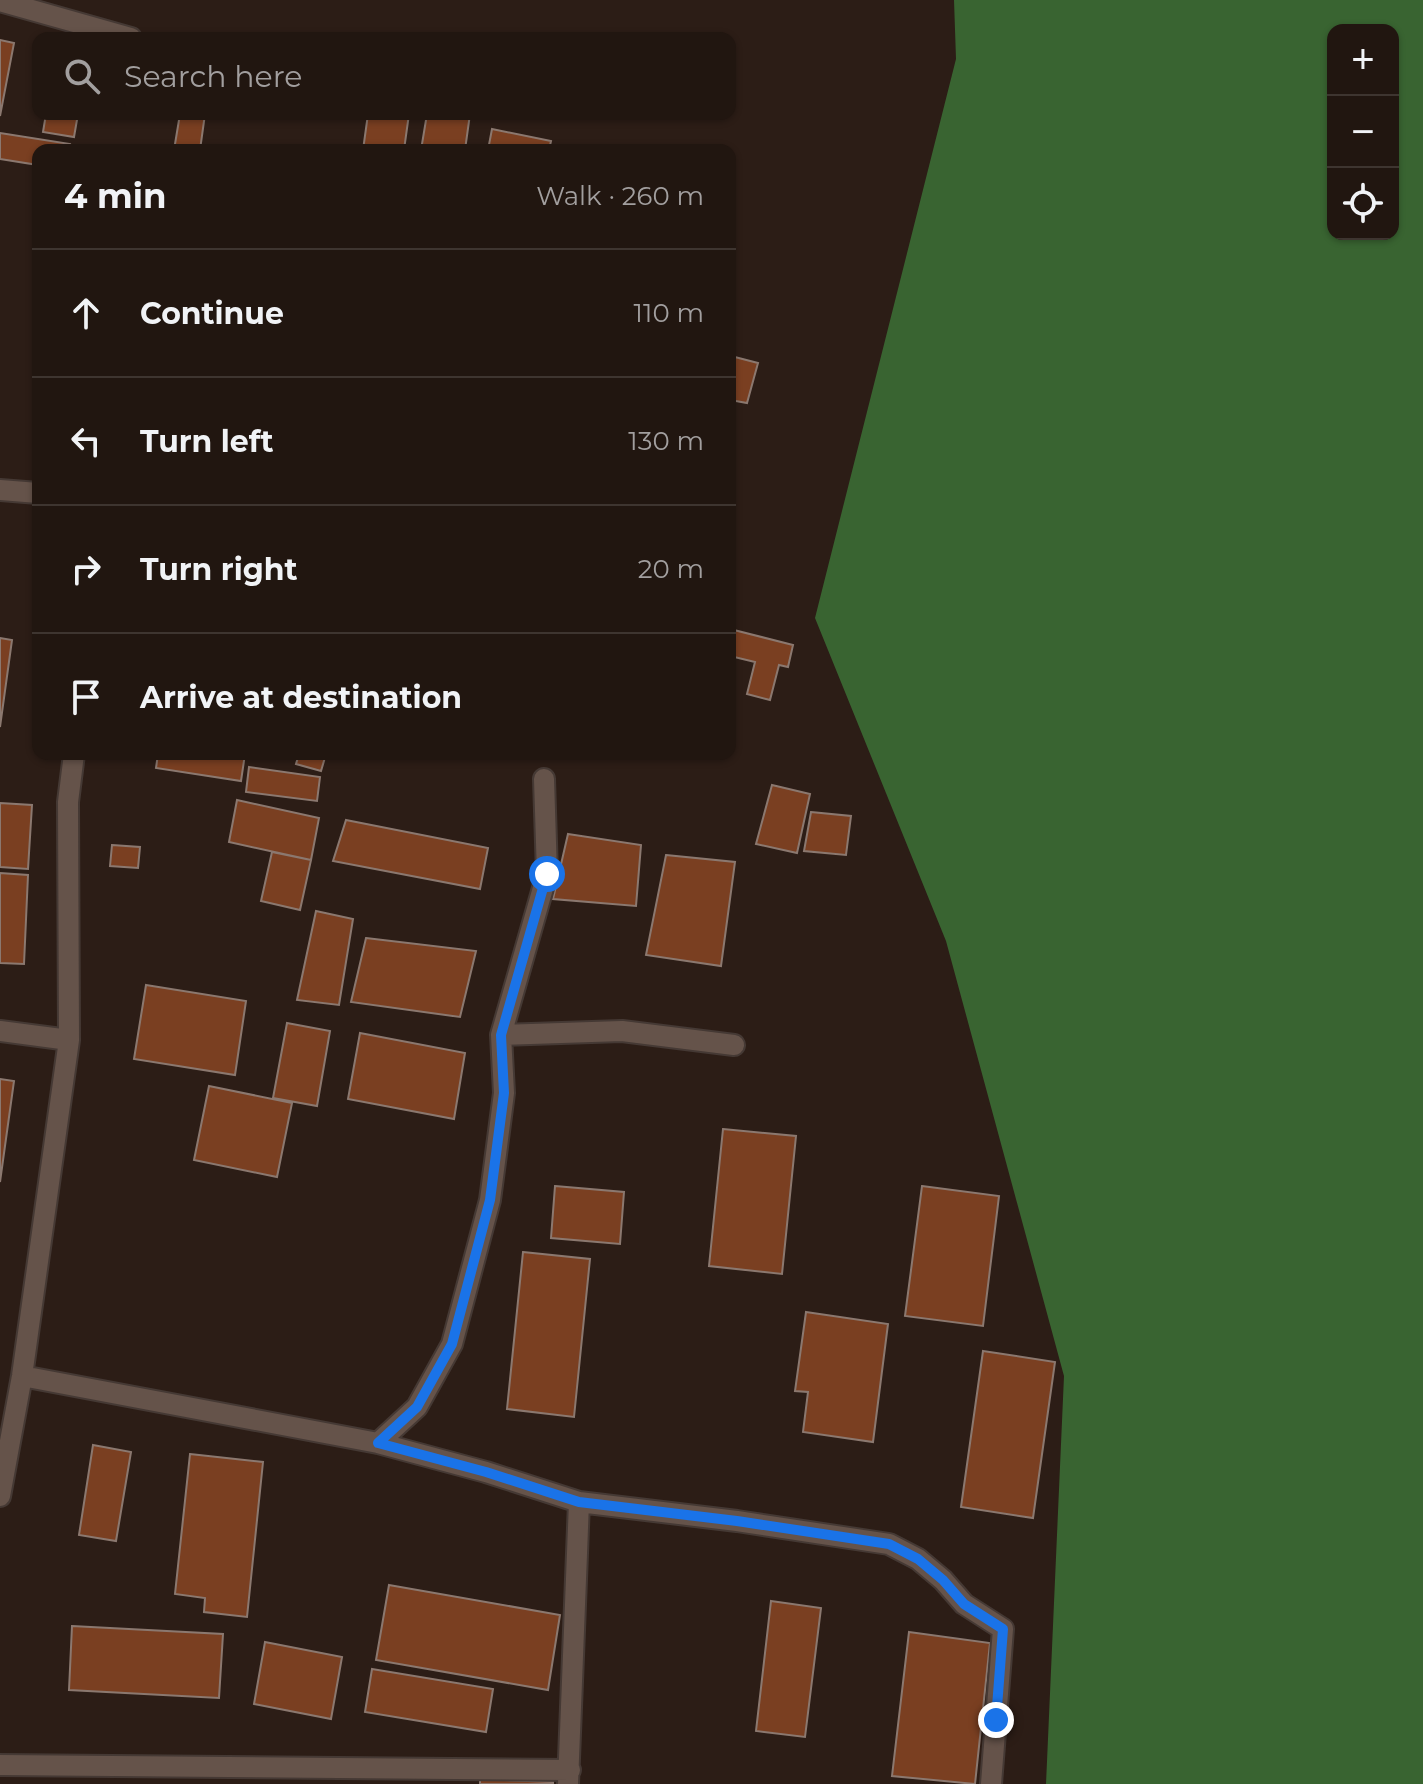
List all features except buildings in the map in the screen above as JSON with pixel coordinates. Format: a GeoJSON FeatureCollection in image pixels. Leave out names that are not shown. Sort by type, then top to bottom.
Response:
{"type":"FeatureCollection","features":[{"type":"Feature","properties":{"kind":"street"},"geometry":{"type":"LineString","coordinates":[[0,1],[110,32]]}},
{"type":"Feature","properties":{"kind":"street"},"geometry":{"type":"LineString","coordinates":[[0,490],[32,490]]}},
{"type":"Feature","properties":{"kind":"street"},"geometry":{"type":"LineString","coordinates":[[0,1496],[22,1376],[69,1040],[68,802],[73,760]]}},
{"type":"Feature","properties":{"kind":"street"},"geometry":{"type":"LineString","coordinates":[[378,1443],[417,1407],[452,1344],[490,1200],[504,1093],[501,1035],[547,874],[544,779]]}},
{"type":"Feature","properties":{"kind":"street"},"geometry":{"type":"LineString","coordinates":[[0,1031],[69,1040]]}},
{"type":"Feature","properties":{"kind":"street"},"geometry":{"type":"LineString","coordinates":[[501,1035],[622,1031],[734,1045]]}},
{"type":"Feature","properties":{"kind":"street"},"geometry":{"type":"LineString","coordinates":[[22,1376],[378,1443],[486,1472],[579,1502],[889,1544],[918,1559],[943,1580],[964,1604],[1003,1629],[991,1784]]}},
{"type":"Feature","properties":{"kind":"street"},"geometry":{"type":"LineString","coordinates":[[0,1765],[569,1777],[579,1502]]}},
{"type":"Feature","properties":{"kind":"green space"},"geometry":{"type":"Polygon","coordinates":[[[954,0],[1423,0],[1423,1784],[1046,1784],[1064,1376],[946,941],[815,618],[956,59],[954,0]]]}},
{"type":"Feature","properties":{"kind":"route"},"geometry":{"type":"LineString","coordinates":[[547,874],[501,1035],[504,1093],[490,1200],[452,1344],[417,1407],[378,1443],[486,1472],[579,1502],[889,1544],[918,1559],[943,1580],[964,1604],[1003,1629],[996,1720]]}}]}
